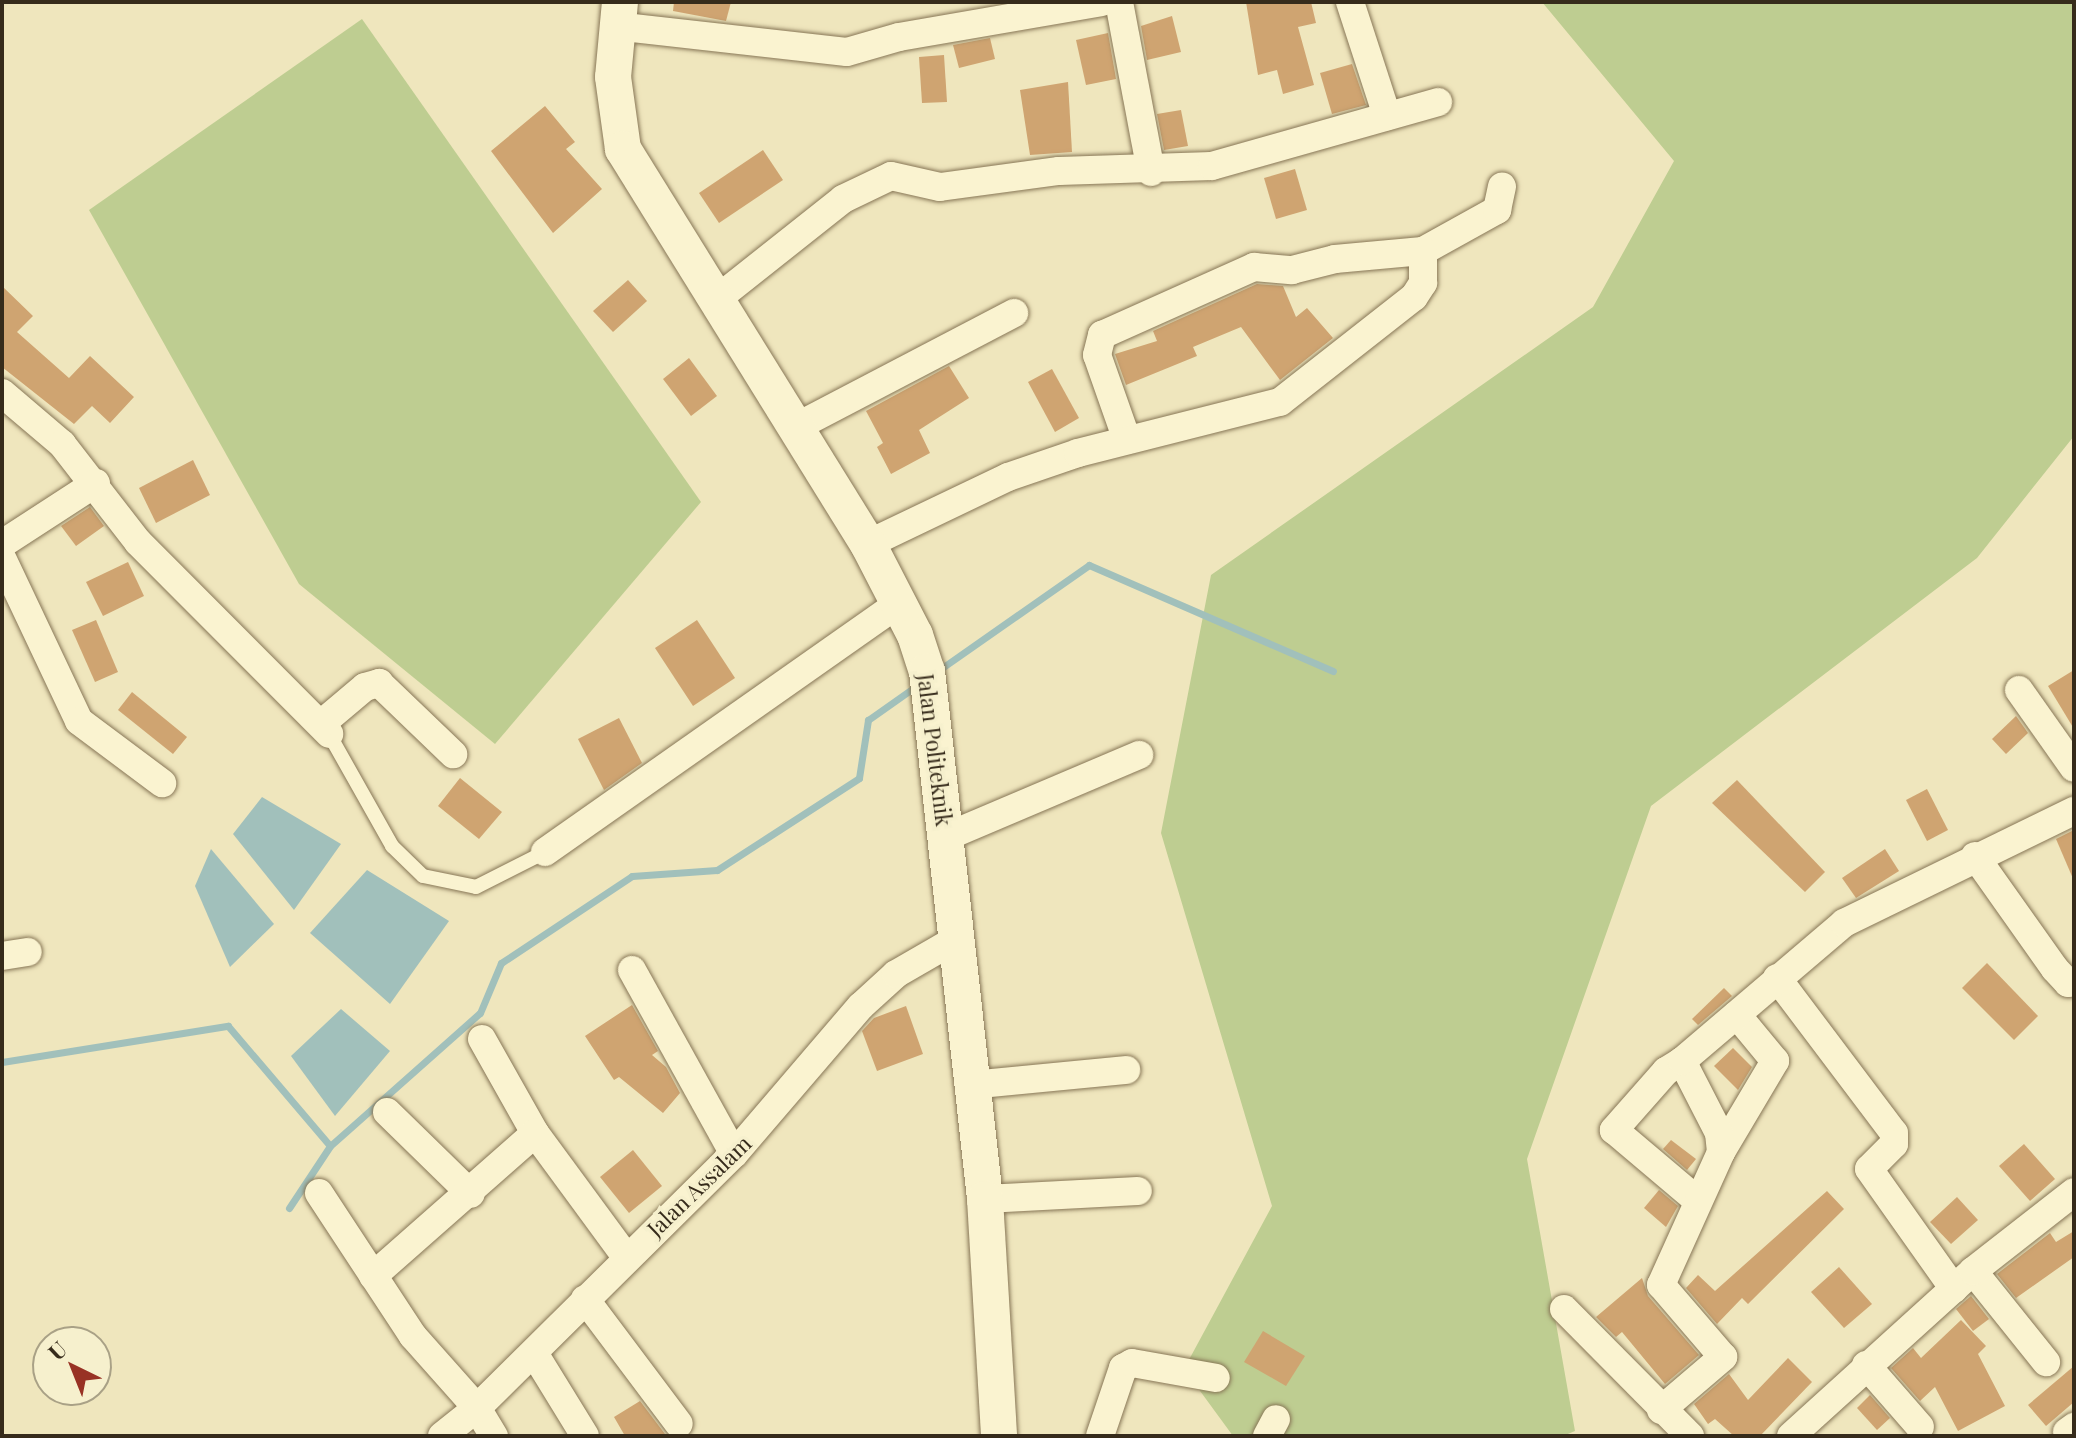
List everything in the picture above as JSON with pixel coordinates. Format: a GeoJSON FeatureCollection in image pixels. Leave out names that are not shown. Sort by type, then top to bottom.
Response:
{"type":"FeatureCollection","features":[{"type":"Feature","properties":{"kind":"street"},"geometry":{"type":"LineString","coordinates":[[618,14],[847,52],[899,37],[1101,2]]}},
{"type":"Feature","properties":{"kind":"street"},"geometry":{"type":"LineString","coordinates":[[1119,2],[1151,172]]}},
{"type":"Feature","properties":{"kind":"street"},"geometry":{"type":"LineString","coordinates":[[1350,2],[1387,116]]}},
{"type":"Feature","properties":{"kind":"street","name":"Jalan Politeknik"},"geometry":{"type":"LineString","coordinates":[[618,14],[613,77],[623,149],[798,426],[868,544],[899,603],[929,677],[970,1085],[985,1199],[999,1436]]}},
{"type":"Feature","properties":{"kind":"street"},"geometry":{"type":"LineString","coordinates":[[717,299],[843,199],[891,176],[940,187],[1059,171],[1151,172],[1212,166],[1438,102]]}},
{"type":"Feature","properties":{"kind":"street"},"geometry":{"type":"LineString","coordinates":[[1127,440],[1097,355],[1102,335],[1254,267],[1292,270],[1335,259],[1423,251],[1497,210],[1502,187]]}},
{"type":"Feature","properties":{"kind":"street"},"geometry":{"type":"LineString","coordinates":[[868,544],[1008,477],[1127,440],[1256,411],[1290,396],[1414,297],[1423,283],[1423,251]]}},
{"type":"Feature","properties":{"kind":"street"},"geometry":{"type":"LineString","coordinates":[[798,426],[1014,313]]}},
{"type":"Feature","properties":{"kind":"street"},"geometry":{"type":"LineString","coordinates":[[8,408],[96,483],[138,542],[325,729],[365,687],[379,683],[453,754]]}},
{"type":"Feature","properties":{"kind":"street"},"geometry":{"type":"LineString","coordinates":[[2,544],[96,483]]}},
{"type":"Feature","properties":{"kind":"street"},"geometry":{"type":"LineString","coordinates":[[2,558],[79,721],[162,783]]}},
{"type":"Feature","properties":{"kind":"street"},"geometry":{"type":"LineString","coordinates":[[545,852],[899,603]]}},
{"type":"Feature","properties":{"kind":"street"},"geometry":{"type":"LineString","coordinates":[[2019,690],[2074,768]]}},
{"type":"Feature","properties":{"kind":"street"},"geometry":{"type":"LineString","coordinates":[[946,837],[1139,755]]}},
{"type":"Feature","properties":{"kind":"street"},"geometry":{"type":"LineString","coordinates":[[1698,1201],[1614,1130],[1666,1071],[1682,1061],[1844,923],[1975,856],[2074,811]]}},
{"type":"Feature","properties":{"kind":"street"},"geometry":{"type":"LineString","coordinates":[[1975,856],[2055,969],[2068,983],[2074,982]]}},
{"type":"Feature","properties":{"kind":"street","name":"Jalan Assalam"},"geometry":{"type":"LineString","coordinates":[[442,1436],[477,1408],[534,1353],[626,1257],[734,1154],[861,1006],[896,974],[955,940]]}},
{"type":"Feature","properties":{"kind":"street"},"geometry":{"type":"LineString","coordinates":[[632,970],[734,1154]]}},
{"type":"Feature","properties":{"kind":"street"},"geometry":{"type":"LineString","coordinates":[[1777,978],[1894,1133],[1894,1144],[1869,1169],[1964,1280],[2046,1362]]}},
{"type":"Feature","properties":{"kind":"street"},"geometry":{"type":"LineString","coordinates":[[1661,1410],[1723,1357],[1661,1285],[1721,1152],[1775,1061],[1737,1015]]}},
{"type":"Feature","properties":{"kind":"street"},"geometry":{"type":"LineString","coordinates":[[482,1039],[535,1133],[626,1257]]}},
{"type":"Feature","properties":{"kind":"street"},"geometry":{"type":"LineString","coordinates":[[1682,1061],[1719,1133],[1721,1152]]}},
{"type":"Feature","properties":{"kind":"street"},"geometry":{"type":"LineString","coordinates":[[970,1085],[1126,1070]]}},
{"type":"Feature","properties":{"kind":"street"},"geometry":{"type":"LineString","coordinates":[[387,1112],[471,1194]]}},
{"type":"Feature","properties":{"kind":"street"},"geometry":{"type":"LineString","coordinates":[[373,1276],[471,1194],[535,1133]]}},
{"type":"Feature","properties":{"kind":"street"},"geometry":{"type":"LineString","coordinates":[[985,1199],[1138,1191]]}},
{"type":"Feature","properties":{"kind":"street"},"geometry":{"type":"LineString","coordinates":[[1791,1436],[1866,1365],[1964,1280],[2074,1192]]}},
{"type":"Feature","properties":{"kind":"street"},"geometry":{"type":"LineString","coordinates":[[319,1193],[413,1336],[477,1408],[494,1436]]}},
{"type":"Feature","properties":{"kind":"street"},"geometry":{"type":"LineString","coordinates":[[585,1299],[679,1424]]}},
{"type":"Feature","properties":{"kind":"street"},"geometry":{"type":"LineString","coordinates":[[1564,1309],[1690,1436]]}},
{"type":"Feature","properties":{"kind":"street"},"geometry":{"type":"LineString","coordinates":[[534,1353],[585,1436]]}},
{"type":"Feature","properties":{"kind":"street"},"geometry":{"type":"LineString","coordinates":[[1100,1436],[1123,1368],[1132,1363],[1216,1378]]}},
{"type":"Feature","properties":{"kind":"street"},"geometry":{"type":"LineString","coordinates":[[1866,1365],[1920,1427]]}},
{"type":"Feature","properties":{"kind":"lane"},"geometry":{"type":"LineString","coordinates":[[325,729],[392,846],[423,876],[476,887],[545,852]]}},
{"type":"Feature","properties":{"kind":"green space"},"geometry":{"type":"Polygon","coordinates":[[[1542,2],[2074,2],[2074,436],[1977,558],[1651,806],[1527,1159],[1575,1431],[1563,1436],[1233,1436],[1184,1369],[1272,1206],[1161,833],[1211,575],[1593,307],[1674,161],[1542,2]]]}},
{"type":"Feature","properties":{"kind":"green space"},"geometry":{"type":"Polygon","coordinates":[[[362,19],[701,502],[495,744],[299,584],[89,210],[362,19]]]}},
{"type":"Feature","properties":{"kind":"water"},"geometry":{"type":"Polygon","coordinates":[[[262,797],[341,844],[294,910],[233,834],[262,797]]]}},
{"type":"Feature","properties":{"kind":"water"},"geometry":{"type":"Polygon","coordinates":[[[211,849],[274,924],[230,967],[195,886],[211,849]]]}},
{"type":"Feature","properties":{"kind":"water"},"geometry":{"type":"Polygon","coordinates":[[[367,870],[449,921],[390,1004],[310,933],[367,870]]]}},
{"type":"Feature","properties":{"kind":"water"},"geometry":{"type":"Polygon","coordinates":[[[341,1009],[390,1051],[335,1116],[291,1056],[341,1009]]]}},
{"type":"Feature","properties":{"kind":"building"},"geometry":{"type":"Polygon","coordinates":[[[674,2],[731,2],[726,21],[673,11],[674,2]]]}},
{"type":"Feature","properties":{"kind":"building"},"geometry":{"type":"Polygon","coordinates":[[[1246,2],[1311,2],[1316,23],[1298,27],[1314,85],[1283,94],[1277,70],[1258,75],[1246,2]]]}},
{"type":"Feature","properties":{"kind":"building"},"geometry":{"type":"Polygon","coordinates":[[[1172,16],[1181,52],[1147,60],[1141,26],[1172,16]]]}},
{"type":"Feature","properties":{"kind":"building"},"geometry":{"type":"Polygon","coordinates":[[[1108,33],[1116,79],[1086,85],[1076,40],[1108,33]]]}},
{"type":"Feature","properties":{"kind":"building"},"geometry":{"type":"Polygon","coordinates":[[[990,38],[995,59],[959,68],[953,45],[990,38]]]}},
{"type":"Feature","properties":{"kind":"building"},"geometry":{"type":"Polygon","coordinates":[[[944,55],[947,102],[922,103],[919,57],[944,55]]]}},
{"type":"Feature","properties":{"kind":"building"},"geometry":{"type":"Polygon","coordinates":[[[1352,64],[1366,105],[1332,114],[1320,73],[1352,64]]]}},
{"type":"Feature","properties":{"kind":"building"},"geometry":{"type":"Polygon","coordinates":[[[1068,82],[1072,152],[1030,155],[1020,90],[1068,82]]]}},
{"type":"Feature","properties":{"kind":"building"},"geometry":{"type":"Polygon","coordinates":[[[545,106],[575,142],[566,149],[602,189],[553,233],[491,151],[545,106]]]}},
{"type":"Feature","properties":{"kind":"building"},"geometry":{"type":"Polygon","coordinates":[[[1181,110],[1188,146],[1164,150],[1157,114],[1181,110]]]}},
{"type":"Feature","properties":{"kind":"building"},"geometry":{"type":"Polygon","coordinates":[[[763,150],[783,180],[719,223],[699,193],[763,150]]]}},
{"type":"Feature","properties":{"kind":"building"},"geometry":{"type":"Polygon","coordinates":[[[1295,169],[1307,210],[1276,219],[1264,178],[1295,169]]]}},
{"type":"Feature","properties":{"kind":"building"},"geometry":{"type":"Polygon","coordinates":[[[628,280],[647,301],[613,332],[593,311],[628,280]]]}},
{"type":"Feature","properties":{"kind":"building"},"geometry":{"type":"Polygon","coordinates":[[[1257,284],[1283,286],[1296,317],[1307,308],[1333,338],[1280,380],[1241,327],[1193,347],[1197,356],[1126,385],[1115,354],[1157,341],[1153,331],[1257,284]]]}},
{"type":"Feature","properties":{"kind":"building"},"geometry":{"type":"Polygon","coordinates":[[[2,286],[33,316],[17,332],[69,378],[90,356],[134,397],[110,423],[92,406],[74,424],[2,367],[2,286]]]}},
{"type":"Feature","properties":{"kind":"building"},"geometry":{"type":"Polygon","coordinates":[[[689,358],[717,396],[691,416],[663,379],[689,358]]]}},
{"type":"Feature","properties":{"kind":"building"},"geometry":{"type":"Polygon","coordinates":[[[949,366],[969,398],[919,430],[930,453],[891,474],[877,447],[883,443],[866,411],[949,366]]]}},
{"type":"Feature","properties":{"kind":"building"},"geometry":{"type":"Polygon","coordinates":[[[1052,369],[1079,418],[1055,432],[1028,382],[1052,369]]]}},
{"type":"Feature","properties":{"kind":"building"},"geometry":{"type":"Polygon","coordinates":[[[193,460],[210,495],[156,523],[139,488],[193,460]]]}},
{"type":"Feature","properties":{"kind":"building"},"geometry":{"type":"Polygon","coordinates":[[[90,507],[104,526],[76,546],[61,526],[90,507]]]}},
{"type":"Feature","properties":{"kind":"building"},"geometry":{"type":"Polygon","coordinates":[[[128,562],[144,596],[103,616],[86,582],[128,562]]]}},
{"type":"Feature","properties":{"kind":"building"},"geometry":{"type":"Polygon","coordinates":[[[96,620],[118,672],[95,682],[72,630],[96,620]]]}},
{"type":"Feature","properties":{"kind":"building"},"geometry":{"type":"Polygon","coordinates":[[[697,620],[735,678],[693,706],[655,648],[697,620]]]}},
{"type":"Feature","properties":{"kind":"building"},"geometry":{"type":"Polygon","coordinates":[[[2074,670],[2074,729],[2048,686],[2074,670]]]}},
{"type":"Feature","properties":{"kind":"building"},"geometry":{"type":"Polygon","coordinates":[[[132,692],[187,737],[173,754],[118,710],[132,692]]]}},
{"type":"Feature","properties":{"kind":"building"},"geometry":{"type":"Polygon","coordinates":[[[2016,716],[2028,733],[2006,754],[1992,739],[2016,716]]]}},
{"type":"Feature","properties":{"kind":"building"},"geometry":{"type":"Polygon","coordinates":[[[619,718],[642,763],[604,790],[578,739],[619,718]]]}},
{"type":"Feature","properties":{"kind":"building"},"geometry":{"type":"Polygon","coordinates":[[[460,778],[502,812],[479,839],[438,806],[460,778]]]}},
{"type":"Feature","properties":{"kind":"building"},"geometry":{"type":"Polygon","coordinates":[[[1737,780],[1825,872],[1805,892],[1712,803],[1737,780]]]}},
{"type":"Feature","properties":{"kind":"building"},"geometry":{"type":"Polygon","coordinates":[[[1927,789],[1948,830],[1927,841],[1906,800],[1927,789]]]}},
{"type":"Feature","properties":{"kind":"building"},"geometry":{"type":"Polygon","coordinates":[[[2074,830],[2074,881],[2056,839],[2074,830]]]}},
{"type":"Feature","properties":{"kind":"building"},"geometry":{"type":"Polygon","coordinates":[[[1885,849],[1899,871],[1856,898],[1842,878],[1885,849]]]}},
{"type":"Feature","properties":{"kind":"building"},"geometry":{"type":"Polygon","coordinates":[[[1987,963],[2038,1016],[2014,1040],[1962,988],[1987,963]]]}},
{"type":"Feature","properties":{"kind":"building"},"geometry":{"type":"Polygon","coordinates":[[[1724,988],[1732,996],[1698,1025],[1692,1019],[1724,988]]]}},
{"type":"Feature","properties":{"kind":"building"},"geometry":{"type":"Polygon","coordinates":[[[632,1005],[658,1051],[652,1055],[666,1067],[680,1093],[663,1113],[619,1077],[614,1080],[585,1036],[632,1005]]]}},
{"type":"Feature","properties":{"kind":"building"},"geometry":{"type":"Polygon","coordinates":[[[906,1006],[923,1054],[877,1071],[862,1031],[874,1018],[906,1006]]]}},
{"type":"Feature","properties":{"kind":"building"},"geometry":{"type":"Polygon","coordinates":[[[1733,1048],[1752,1067],[1738,1090],[1714,1066],[1733,1048]]]}},
{"type":"Feature","properties":{"kind":"building"},"geometry":{"type":"Polygon","coordinates":[[[1671,1140],[1696,1159],[1687,1170],[1663,1149],[1671,1140]]]}},
{"type":"Feature","properties":{"kind":"building"},"geometry":{"type":"Polygon","coordinates":[[[2024,1144],[2055,1179],[2030,1201],[1999,1166],[2024,1144]]]}},
{"type":"Feature","properties":{"kind":"building"},"geometry":{"type":"Polygon","coordinates":[[[633,1150],[662,1186],[629,1213],[600,1177],[633,1150]]]}},
{"type":"Feature","properties":{"kind":"building"},"geometry":{"type":"Polygon","coordinates":[[[1659,1190],[1678,1206],[1666,1227],[1644,1208],[1659,1190]]]}},
{"type":"Feature","properties":{"kind":"building"},"geometry":{"type":"Polygon","coordinates":[[[1827,1191],[1844,1209],[1748,1304],[1742,1298],[1717,1324],[1686,1288],[1698,1275],[1715,1291],[1827,1191]]]}},
{"type":"Feature","properties":{"kind":"building"},"geometry":{"type":"Polygon","coordinates":[[[1957,1197],[1978,1220],[1951,1244],[1930,1222],[1957,1197]]]}},
{"type":"Feature","properties":{"kind":"building"},"geometry":{"type":"Polygon","coordinates":[[[2074,1231],[2074,1257],[2016,1298],[1997,1274],[2050,1233],[2056,1242],[2074,1231]]]}},
{"type":"Feature","properties":{"kind":"building"},"geometry":{"type":"Polygon","coordinates":[[[1839,1267],[1872,1304],[1844,1328],[1811,1292],[1839,1267]]]}},
{"type":"Feature","properties":{"kind":"building"},"geometry":{"type":"Polygon","coordinates":[[[1642,1278],[1648,1296],[1699,1355],[1665,1384],[1622,1332],[1616,1337],[1596,1317],[1642,1278]]]}},
{"type":"Feature","properties":{"kind":"building"},"geometry":{"type":"Polygon","coordinates":[[[1971,1296],[1989,1319],[1973,1331],[1956,1309],[1971,1296]]]}},
{"type":"Feature","properties":{"kind":"building"},"geometry":{"type":"Polygon","coordinates":[[[1961,1320],[1986,1346],[1978,1354],[2005,1406],[1958,1431],[1935,1387],[1920,1401],[1891,1368],[1913,1348],[1921,1358],[1961,1320]]]}},
{"type":"Feature","properties":{"kind":"building"},"geometry":{"type":"Polygon","coordinates":[[[1263,1331],[1305,1356],[1286,1386],[1244,1362],[1263,1331]]]}},
{"type":"Feature","properties":{"kind":"building"},"geometry":{"type":"Polygon","coordinates":[[[1788,1358],[1812,1382],[1760,1436],[1734,1436],[1715,1419],[1708,1424],[1694,1404],[1729,1374],[1748,1400],[1788,1358]]]}},
{"type":"Feature","properties":{"kind":"building"},"geometry":{"type":"Polygon","coordinates":[[[2074,1366],[2074,1402],[2046,1426],[2028,1405],[2074,1366]]]}},
{"type":"Feature","properties":{"kind":"building"},"geometry":{"type":"Polygon","coordinates":[[[1870,1395],[1890,1418],[1877,1430],[1857,1408],[1870,1395]]]}},
{"type":"Feature","properties":{"kind":"building"},"geometry":{"type":"Polygon","coordinates":[[[640,1401],[668,1436],[625,1436],[614,1417],[640,1401]]]}},
{"type":"Feature","properties":{"kind":"waterway"},"geometry":{"type":"LineString","coordinates":[[939,670],[1089,565],[1333,671]]}},
{"type":"Feature","properties":{"kind":"waterway"},"geometry":{"type":"LineString","coordinates":[[289,1208],[330,1146],[480,1013],[501,963],[632,876],[717,870],[859,778],[868,720],[919,684]]}},
{"type":"Feature","properties":{"kind":"waterway"},"geometry":{"type":"LineString","coordinates":[[2,1062],[228,1026],[330,1146]]}}]}
